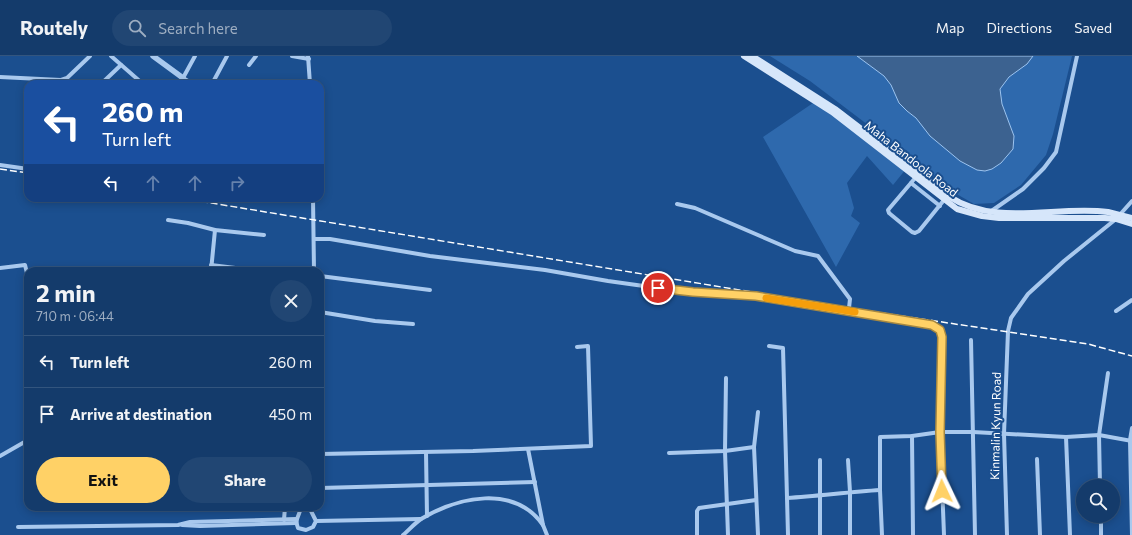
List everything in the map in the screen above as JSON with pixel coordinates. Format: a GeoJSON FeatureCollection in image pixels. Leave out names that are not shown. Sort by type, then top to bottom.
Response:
{"type":"FeatureCollection","features":[{"type":"Feature","properties":{"kind":"main road","name":"Maha Bandoola Road"},"geometry":{"type":"LineString","coordinates":[[744,56],[832,112],[957,209],[982,216],[1016,219],[1132,218]]}},
{"type":"Feature","properties":{"kind":"main road","name":"Maha Bandoola Road"},"geometry":{"type":"LineString","coordinates":[[752,56],[835,109],[950,197],[968,207],[1015,213],[1102,212],[1118,217],[1132,224]]}},
{"type":"Feature","properties":{"kind":"street"},"geometry":{"type":"LineString","coordinates":[[0,77],[62,80],[67,78],[90,56]]}},
{"type":"Feature","properties":{"kind":"street"},"geometry":{"type":"LineString","coordinates":[[111,56],[138,80]]}},
{"type":"Feature","properties":{"kind":"street"},"geometry":{"type":"LineString","coordinates":[[153,56],[186,80]]}},
{"type":"Feature","properties":{"kind":"street"},"geometry":{"type":"LineString","coordinates":[[183,78],[195,56]]}},
{"type":"Feature","properties":{"kind":"street"},"geometry":{"type":"LineString","coordinates":[[214,80],[227,56]]}},
{"type":"Feature","properties":{"kind":"street"},"geometry":{"type":"LineString","coordinates":[[249,65],[256,56]]}},
{"type":"Feature","properties":{"kind":"street"},"geometry":{"type":"LineString","coordinates":[[292,56],[309,58],[310,80]]}},
{"type":"Feature","properties":{"kind":"street"},"geometry":{"type":"LineString","coordinates":[[982,216],[1023,189],[1044,168],[1056,152],[1077,56]]}},
{"type":"Feature","properties":{"kind":"street"},"geometry":{"type":"LineString","coordinates":[[105,80],[121,65]]}},
{"type":"Feature","properties":{"kind":"street"},"geometry":{"type":"LineString","coordinates":[[0,165],[24,168]]}},
{"type":"Feature","properties":{"kind":"street"},"geometry":{"type":"LineString","coordinates":[[916,177],[888,210],[912,232],[915,233],[919,231],[944,200]]}},
{"type":"Feature","properties":{"kind":"street"},"geometry":{"type":"LineString","coordinates":[[911,183],[940,206]]}},
{"type":"Feature","properties":{"kind":"street"},"geometry":{"type":"LineString","coordinates":[[1118,217],[1132,201]]}},
{"type":"Feature","properties":{"kind":"street"},"geometry":{"type":"LineString","coordinates":[[313,202],[314,267]]}},
{"type":"Feature","properties":{"kind":"street"},"geometry":{"type":"LineString","coordinates":[[677,204],[695,208],[796,251],[818,256],[850,299],[849,308]]}},
{"type":"Feature","properties":{"kind":"street","name":"Kinmalin Kyun Road"},"geometry":{"type":"LineString","coordinates":[[1007,535],[1004,434],[1008,331],[1011,318],[1028,294],[1118,217]]}},
{"type":"Feature","properties":{"kind":"street"},"geometry":{"type":"LineString","coordinates":[[168,220],[188,223],[215,230],[264,235]]}},
{"type":"Feature","properties":{"kind":"street"},"geometry":{"type":"LineString","coordinates":[[215,230],[211,265],[227,267]]}},
{"type":"Feature","properties":{"kind":"street"},"geometry":{"type":"LineString","coordinates":[[314,239],[330,239],[430,256],[545,270],[651,287],[693,292],[756,296],[932,325],[940,330],[942,337],[940,432],[944,535]]}},
{"type":"Feature","properties":{"kind":"street"},"geometry":{"type":"LineString","coordinates":[[0,268],[25,267]]}},
{"type":"Feature","properties":{"kind":"street"},"geometry":{"type":"LineString","coordinates":[[324,277],[430,290]]}},
{"type":"Feature","properties":{"kind":"street"},"geometry":{"type":"LineString","coordinates":[[1116,311],[1132,300]]}},
{"type":"Feature","properties":{"kind":"street"},"geometry":{"type":"LineString","coordinates":[[324,313],[375,321],[414,324]]}},
{"type":"Feature","properties":{"kind":"street"},"geometry":{"type":"LineString","coordinates":[[971,340],[975,535]]}},
{"type":"Feature","properties":{"kind":"street"},"geometry":{"type":"LineString","coordinates":[[324,454],[591,446],[588,346],[577,347]]}},
{"type":"Feature","properties":{"kind":"street"},"geometry":{"type":"LineString","coordinates":[[769,346],[783,348],[788,535]]}},
{"type":"Feature","properties":{"kind":"street"},"geometry":{"type":"LineString","coordinates":[[1100,479],[1100,436],[1108,373]]}},
{"type":"Feature","properties":{"kind":"street"},"geometry":{"type":"LineString","coordinates":[[726,378],[725,451],[728,535]]}},
{"type":"Feature","properties":{"kind":"street"},"geometry":{"type":"LineString","coordinates":[[758,412],[754,447],[758,535]]}},
{"type":"Feature","properties":{"kind":"street"},"geometry":{"type":"LineString","coordinates":[[1132,428],[1132,535]]}},
{"type":"Feature","properties":{"kind":"street"},"geometry":{"type":"LineString","coordinates":[[882,535],[880,437],[912,436],[940,432],[973,432],[1066,437],[1100,436],[1131,441]]}},
{"type":"Feature","properties":{"kind":"street"},"geometry":{"type":"LineString","coordinates":[[912,436],[913,535]]}},
{"type":"Feature","properties":{"kind":"street"},"geometry":{"type":"LineString","coordinates":[[1066,437],[1070,535]]}},
{"type":"Feature","properties":{"kind":"street"},"geometry":{"type":"LineString","coordinates":[[0,456],[1,454],[24,442]]}},
{"type":"Feature","properties":{"kind":"street"},"geometry":{"type":"LineString","coordinates":[[669,452],[725,451],[754,447]]}},
{"type":"Feature","properties":{"kind":"street"},"geometry":{"type":"LineString","coordinates":[[528,449],[543,525],[547,535]]}},
{"type":"Feature","properties":{"kind":"street"},"geometry":{"type":"LineString","coordinates":[[426,452],[426,516]]}},
{"type":"Feature","properties":{"kind":"street"},"geometry":{"type":"LineString","coordinates":[[1037,459],[1040,535]]}},
{"type":"Feature","properties":{"kind":"street"},"geometry":{"type":"LineString","coordinates":[[820,460],[820,535]]}},
{"type":"Feature","properties":{"kind":"street"},"geometry":{"type":"LineString","coordinates":[[848,460],[850,535]]}},
{"type":"Feature","properties":{"kind":"street"},"geometry":{"type":"LineString","coordinates":[[324,488],[534,482]]}},
{"type":"Feature","properties":{"kind":"street"},"geometry":{"type":"LineString","coordinates":[[787,498],[880,490]]}},
{"type":"Feature","properties":{"kind":"street"},"geometry":{"type":"LineString","coordinates":[[403,535],[426,516],[449,505],[477,498],[505,499],[524,507],[537,517],[543,525]]}},
{"type":"Feature","properties":{"kind":"street"},"geometry":{"type":"LineString","coordinates":[[697,535],[697,511],[699,508],[756,500]]}},
{"type":"Feature","properties":{"kind":"street"},"geometry":{"type":"LineString","coordinates":[[284,520],[285,511]]}},
{"type":"Feature","properties":{"kind":"street"},"geometry":{"type":"LineString","coordinates":[[300,511],[296,521],[298,528],[306,533],[313,527],[316,521]]}},
{"type":"Feature","properties":{"kind":"street"},"geometry":{"type":"LineString","coordinates":[[310,511],[316,521]]}},
{"type":"Feature","properties":{"kind":"street"},"geometry":{"type":"LineString","coordinates":[[316,521],[421,519]]}},
{"type":"Feature","properties":{"kind":"street"},"geometry":{"type":"LineString","coordinates":[[178,524],[190,522],[296,521]]}},
{"type":"Feature","properties":{"kind":"street"},"geometry":{"type":"LineString","coordinates":[[18,527],[178,524],[200,526],[296,521]]}},
{"type":"Feature","properties":{"kind":"street"},"geometry":{"type":"LineString","coordinates":[[1101,523],[1101,535]]}},
{"type":"Feature","properties":{"kind":"shaded area"},"geometry":{"type":"Polygon","coordinates":[[[770,56],[1072,56],[1053,134],[1046,155],[1021,185],[994,203],[974,204],[948,189],[880,134],[810,81],[770,56]]]}},
{"type":"Feature","properties":{"kind":"shaded area"},"geometry":{"type":"Polygon","coordinates":[[[857,56],[1033,56],[1027,64],[1009,77],[1000,89],[1002,104],[1014,136],[1013,149],[1001,163],[992,169],[985,171],[977,170],[960,161],[930,136],[916,118],[899,103],[891,85],[884,76],[857,56]]]}},
{"type":"Feature","properties":{"kind":"shaded area"},"geometry":{"type":"Polygon","coordinates":[[[816,101],[906,169],[893,185],[867,156],[847,183],[854,208],[851,216],[860,223],[836,267],[763,137],[816,101]]]}},
{"type":"Feature","properties":{"kind":"railway"},"geometry":{"type":"LineString","coordinates":[[0,169],[24,172]]}},
{"type":"Feature","properties":{"kind":"railway"},"geometry":{"type":"LineString","coordinates":[[205,202],[849,308],[1088,344],[1132,356]]}},
{"type":"Feature","properties":{"kind":"slow traffic"},"geometry":{"type":"LineString","coordinates":[[766,298],[855,312]]}},
{"type":"Feature","properties":{"kind":"route"},"geometry":{"type":"LineString","coordinates":[[658,288],[756,296],[932,325],[940,330],[942,337],[940,432],[942,491]]}}]}
